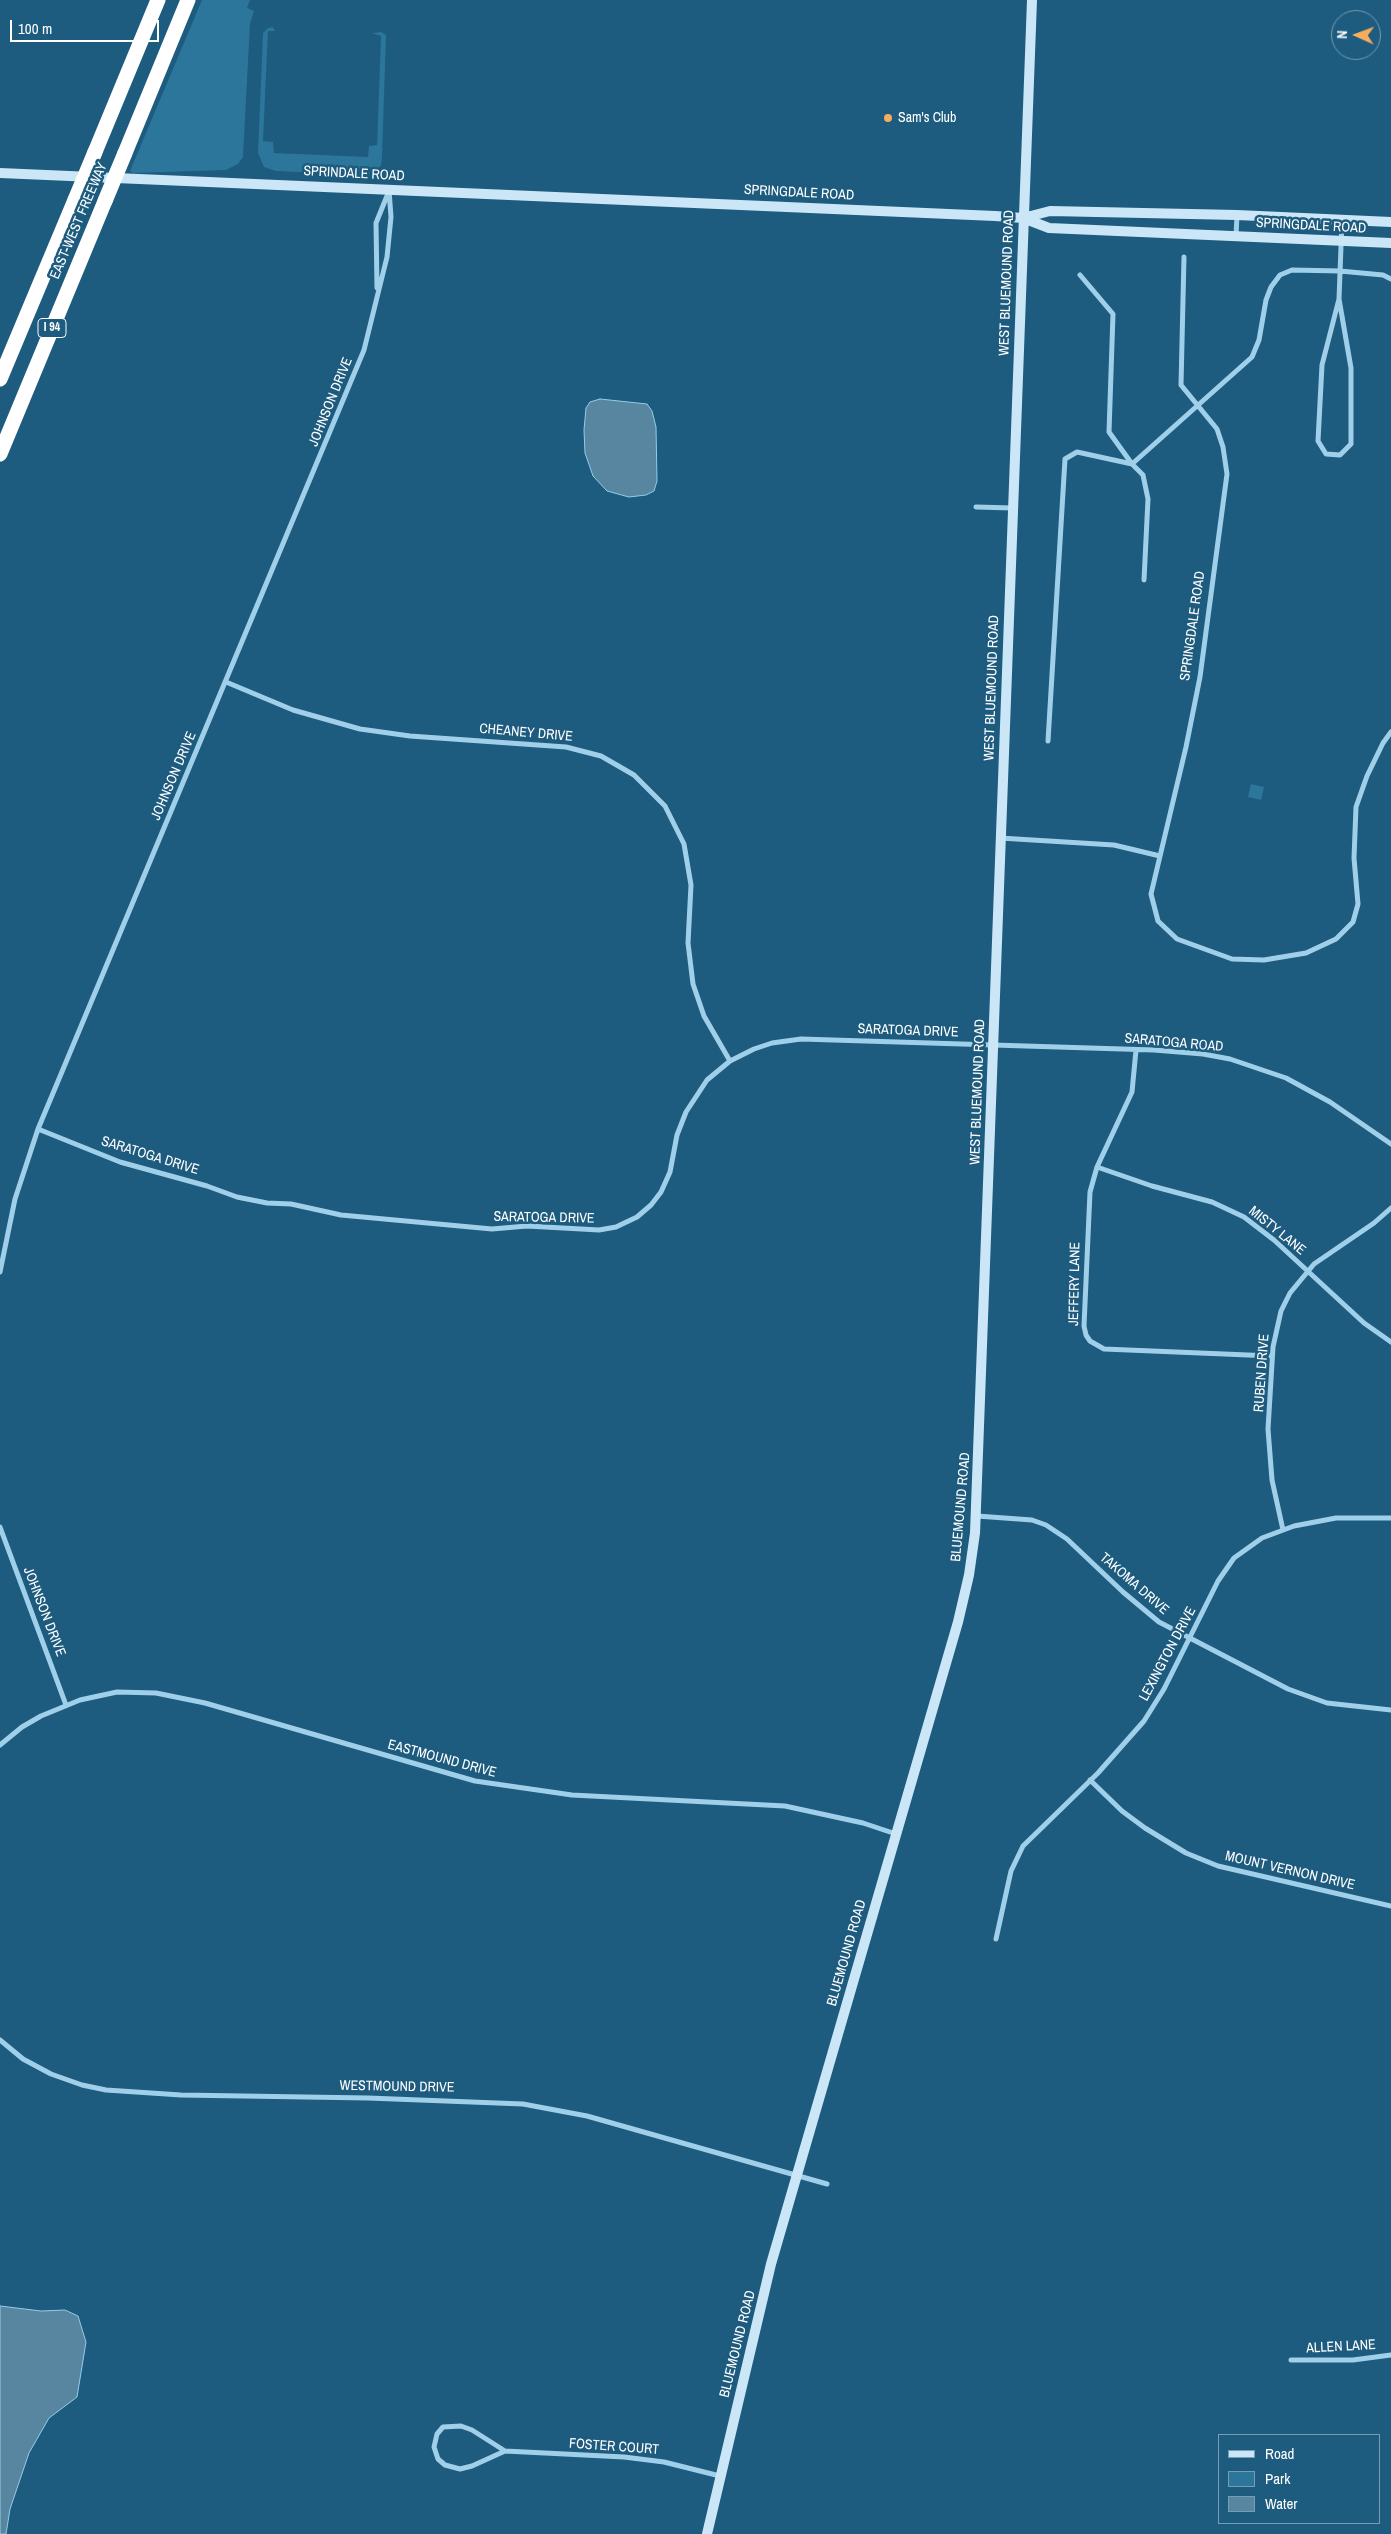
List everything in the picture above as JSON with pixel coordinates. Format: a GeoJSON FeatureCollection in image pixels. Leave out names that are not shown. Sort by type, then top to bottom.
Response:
{"type":"FeatureCollection","features":[{"type":"Feature","properties":{"kind":"highway","name":"EAST-WEST FREEWAY"},"geometry":{"type":"LineString","coordinates":[[0,379],[158,0]]}},
{"type":"Feature","properties":{"kind":"highway","name":"EAST-WEST FREEWAY"},"geometry":{"type":"LineString","coordinates":[[0,454],[188,0]]}},
{"type":"Feature","properties":{"kind":"main road","name":"WEST BLUEMOUND ROAD"},"geometry":{"type":"LineString","coordinates":[[983,1376],[1000,838],[1032,0]]}},
{"type":"Feature","properties":{"kind":"main road","name":"SPRINDALE ROAD"},"geometry":{"type":"LineString","coordinates":[[0,173],[574,198]]}},
{"type":"Feature","properties":{"kind":"main road","name":"SPRINGDALE ROAD"},"geometry":{"type":"LineString","coordinates":[[574,198],[1023,218],[1050,211],[1238,215],[1391,222]]}},
{"type":"Feature","properties":{"kind":"main road","name":"SPRINGDALE ROAD"},"geometry":{"type":"LineString","coordinates":[[1023,218],[1049,228],[1391,243]]}},
{"type":"Feature","properties":{"kind":"main road","name":"BLUEMOUND ROAD"},"geometry":{"type":"LineString","coordinates":[[707,2534],[771,2264],[960,1614],[969,1575],[977,1516],[983,1376]]}},
{"type":"Feature","properties":{"kind":"street","name":"JOHNSON DRIVE"},"geometry":{"type":"LineString","coordinates":[[378,291],[375,278],[376,223],[389,190]]}},
{"type":"Feature","properties":{"kind":"street","name":"JOHNSON DRIVE"},"geometry":{"type":"LineString","coordinates":[[0,1272],[15,1199],[38,1129],[353,380],[372,323],[387,257],[391,224],[389,190]]}},
{"type":"Feature","properties":{"kind":"street"},"geometry":{"type":"LineString","coordinates":[[1236,236],[1238,215]]}},
{"type":"Feature","properties":{"kind":"street"},"geometry":{"type":"LineString","coordinates":[[1339,299],[1322,365],[1318,442],[1326,454],[1340,456],[1351,444],[1351,368],[1339,299],[1342,220]]}},
{"type":"Feature","properties":{"kind":"street","name":"SPRINGDALE ROAD"},"geometry":{"type":"LineString","coordinates":[[1184,257],[1181,385],[1217,430],[1223,447],[1227,474],[1200,677],[1186,746],[1151,894],[1158,921],[1177,939],[1232,959],[1264,960],[1306,953],[1336,939],[1353,922],[1358,904],[1354,858],[1356,807],[1367,776],[1383,743],[1391,732]]}},
{"type":"Feature","properties":{"kind":"street"},"geometry":{"type":"LineString","coordinates":[[1132,464],[1252,356],[1259,340],[1266,300],[1271,287],[1280,275],[1292,270],[1340,271],[1383,275],[1391,279]]}},
{"type":"Feature","properties":{"kind":"street"},"geometry":{"type":"LineString","coordinates":[[1080,275],[1113,314],[1109,432],[1132,464],[1143,475],[1148,499],[1144,580]]}},
{"type":"Feature","properties":{"kind":"street"},"geometry":{"type":"LineString","coordinates":[[1048,741],[1065,459],[1077,452],[1132,464]]}},
{"type":"Feature","properties":{"kind":"street"},"geometry":{"type":"LineString","coordinates":[[976,507],[1013,508]]}},
{"type":"Feature","properties":{"kind":"street","name":"CHEANEY DRIVE"},"geometry":{"type":"LineString","coordinates":[[226,682],[293,710],[360,729],[410,736],[566,747],[601,756],[634,775],[665,806],[684,844],[691,885],[688,943],[693,984],[704,1016],[730,1061]]}},
{"type":"Feature","properties":{"kind":"street"},"geometry":{"type":"LineString","coordinates":[[1000,838],[1114,845],[1160,856]]}},
{"type":"Feature","properties":{"kind":"street","name":"SARATOGA DRIVE"},"geometry":{"type":"LineString","coordinates":[[38,1129],[120,1162],[207,1186],[237,1197],[291,1204],[341,1215],[492,1229],[527,1226],[599,1230],[616,1227],[636,1217],[651,1204],[661,1192],[670,1172],[677,1135],[686,1112],[707,1080],[730,1061],[764,1045],[801,1039],[993,1045]]}},
{"type":"Feature","properties":{"kind":"street","name":"SARATOGA ROAD"},"geometry":{"type":"LineString","coordinates":[[993,1045],[1203,1054],[1264,1069],[1305,1088],[1391,1144]]}},
{"type":"Feature","properties":{"kind":"street","name":"JEFFERY LANE"},"geometry":{"type":"LineString","coordinates":[[1136,1050],[1132,1092],[1093,1178],[1088,1210],[1084,1326],[1090,1341],[1104,1349],[1272,1356]]}},
{"type":"Feature","properties":{"kind":"street","name":"MISTY LANE"},"geometry":{"type":"LineString","coordinates":[[1098,1167],[1152,1186],[1212,1202],[1231,1210],[1257,1226],[1308,1270],[1364,1323],[1391,1342]]}},
{"type":"Feature","properties":{"kind":"street","name":"RUBEN DRIVE"},"geometry":{"type":"LineString","coordinates":[[1283,1530],[1272,1480],[1269,1453],[1272,1356],[1281,1311],[1290,1294],[1308,1270],[1322,1256],[1374,1223],[1391,1208]]}},
{"type":"Feature","properties":{"kind":"street","name":"TAKOMA DRIVE"},"geometry":{"type":"LineString","coordinates":[[977,1516],[1032,1520],[1057,1531],[1146,1613],[1190,1639],[1307,1698],[1350,1707],[1391,1710]]}},
{"type":"Feature","properties":{"kind":"street","name":"LEXINGTON DRIVE"},"geometry":{"type":"LineString","coordinates":[[996,1939],[1008,1880],[1016,1858],[1041,1826],[1090,1780],[1126,1742],[1153,1708],[1218,1581],[1234,1558],[1262,1538],[1283,1530],[1336,1518],[1391,1518]]}},
{"type":"Feature","properties":{"kind":"street","name":"JOHNSON DRIVE"},"geometry":{"type":"LineString","coordinates":[[0,1527],[66,1705]]}},
{"type":"Feature","properties":{"kind":"street","name":"EASTMOUND DRIVE"},"geometry":{"type":"LineString","coordinates":[[0,1746],[22,1727],[66,1705],[117,1692],[164,1694],[205,1703],[452,1775],[484,1782],[572,1795],[785,1806],[863,1823],[897,1834]]}},
{"type":"Feature","properties":{"kind":"street","name":"MOUNT VERNON DRIVE"},"geometry":{"type":"LineString","coordinates":[[1090,1780],[1110,1800],[1145,1828],[1186,1853],[1218,1866],[1391,1906]]}},
{"type":"Feature","properties":{"kind":"street","name":"WESTMOUND DRIVE"},"geometry":{"type":"LineString","coordinates":[[0,2040],[23,2059],[51,2074],[82,2085],[106,2090],[181,2095],[368,2098],[523,2104],[592,2117],[827,2184]]}},
{"type":"Feature","properties":{"kind":"street","name":"ALLEN LANE"},"geometry":{"type":"LineString","coordinates":[[1291,2360],[1353,2360],[1391,2355]]}},
{"type":"Feature","properties":{"kind":"street","name":"FOSTER COURT"},"geometry":{"type":"LineString","coordinates":[[504,2451],[472,2430],[461,2426],[443,2426],[437,2434],[434,2448],[438,2458],[445,2465],[460,2469],[472,2466],[504,2451],[624,2457],[664,2462],[720,2476]]}},
{"type":"Feature","properties":{"kind":"green space"},"geometry":{"type":"Polygon","coordinates":[[[202,0],[250,0],[247,8],[254,11],[250,24],[243,157],[238,164],[226,170],[133,173],[130,171],[202,0]]]}},
{"type":"Feature","properties":{"kind":"green space"},"geometry":{"type":"Polygon","coordinates":[[[273,27],[275,31],[268,31],[263,141],[273,142],[274,153],[368,157],[369,146],[377,145],[381,36],[372,33],[381,32],[386,35],[382,157],[381,165],[375,173],[365,175],[276,171],[264,167],[258,153],[263,33],[268,28],[273,27]]]}},
{"type":"Feature","properties":{"kind":"green space"},"geometry":{"type":"Polygon","coordinates":[[[1251,784],[1264,787],[1261,800],[1248,797],[1251,784]]]}},
{"type":"Feature","properties":{"kind":"water"},"geometry":{"type":"Polygon","coordinates":[[[600,399],[647,404],[652,411],[656,427],[657,481],[654,491],[646,495],[629,497],[607,491],[593,476],[585,453],[584,430],[586,408],[590,402],[600,399]]]}},
{"type":"Feature","properties":{"kind":"water"},"geometry":{"type":"Polygon","coordinates":[[[0,2306],[41,2311],[65,2310],[78,2316],[86,2342],[77,2397],[49,2418],[29,2453],[10,2509],[6,2534],[0,2534],[0,2306]]]}},
{"type":"Feature","properties":{"kind":"place","name":"Sam's Club"},"geometry":{"type":"Point","coordinates":[888,118]}}]}
